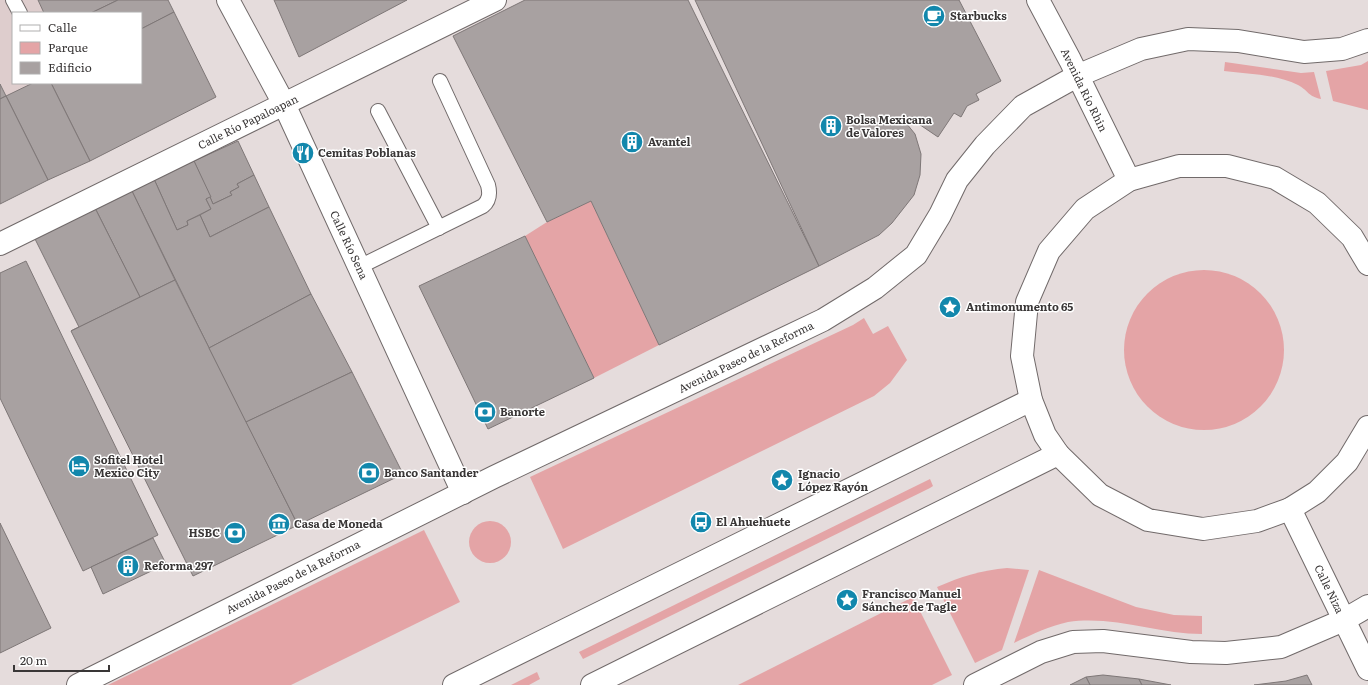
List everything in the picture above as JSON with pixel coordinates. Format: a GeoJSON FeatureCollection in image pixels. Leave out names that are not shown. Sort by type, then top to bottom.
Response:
{"type":"FeatureCollection","features":[{"type":"Feature","properties":{"kind":"street","name":"Calle Río Sena"},"geometry":{"type":"LineString","coordinates":[[228,0],[284,104],[464,493]]}},
{"type":"Feature","properties":{"kind":"street","name":"Calle Río Papaloapan"},"geometry":{"type":"LineString","coordinates":[[0,244],[496,0]]}},
{"type":"Feature","properties":{"kind":"street","name":"Avenida Río Rhin"},"geometry":{"type":"LineString","coordinates":[[1038,0],[1129,180]]}},
{"type":"Feature","properties":{"kind":"street","name":"Avenida Paseo de la Reforma"},"geometry":{"type":"LineString","coordinates":[[78,685],[464,493],[823,320],[875,288],[916,255],[940,215],[957,180],[984,145],[1023,106],[1077,76],[1140,49],[1188,39],[1238,41],[1304,52],[1342,49],[1368,40]]}},
{"type":"Feature","properties":{"kind":"street"},"geometry":{"type":"LineString","coordinates":[[1368,264],[1360,233],[1317,202],[1275,178],[1227,166],[1179,166],[1129,180],[1085,209],[1049,251],[1027,302],[1022,356],[1031,400],[1045,435],[1058,454],[1100,495],[1148,520],[1203,529],[1257,521],[1290,509],[1317,492],[1347,462],[1368,427]]}},
{"type":"Feature","properties":{"kind":"street"},"geometry":{"type":"LineString","coordinates":[[454,685],[1031,400]]}},
{"type":"Feature","properties":{"kind":"street"},"geometry":{"type":"LineString","coordinates":[[592,685],[1058,454]]}},
{"type":"Feature","properties":{"kind":"street","name":"Calle Niza"},"geometry":{"type":"LineString","coordinates":[[1290,509],[1368,669]]}},
{"type":"Feature","properties":{"kind":"street"},"geometry":{"type":"LineString","coordinates":[[975,685],[1041,652],[1073,642],[1103,641],[1191,652],[1232,652],[1281,647],[1344,620],[1368,606]]}},
{"type":"Feature","properties":{"kind":"lane"},"geometry":{"type":"LineString","coordinates":[[14,0],[20,12]]}},
{"type":"Feature","properties":{"kind":"lane"},"geometry":{"type":"LineString","coordinates":[[359,267],[483,206],[487,202],[489,191],[440,80]]}},
{"type":"Feature","properties":{"kind":"lane"},"geometry":{"type":"LineString","coordinates":[[378,111],[439,228]]}},
{"type":"Feature","properties":{"kind":"shaded area"},"geometry":{"type":"Polygon","coordinates":[[[0,0],[38,0],[44,12],[12,12],[12,84],[31,84],[6,96],[0,84],[0,0]]]}},
{"type":"Feature","properties":{"kind":"green space"},"geometry":{"type":"Polygon","coordinates":[[[1368,61],[1368,110],[1333,101],[1326,71],[1361,65],[1368,61]]]}},
{"type":"Feature","properties":{"kind":"green space"},"geometry":{"type":"Polygon","coordinates":[[[1225,62],[1301,73],[1314,72],[1321,99],[1310,95],[1298,85],[1289,81],[1262,75],[1224,71],[1225,62]]]}},
{"type":"Feature","properties":{"kind":"green space"},"geometry":{"type":"Polygon","coordinates":[[[591,201],[659,345],[594,378],[525,236],[547,222],[591,201]]]}},
{"type":"Feature","properties":{"kind":"green space"},"geometry":{"type":"Polygon","coordinates":[[[1204,270],[1220,272],[1242,280],[1260,294],[1274,312],[1282,334],[1284,350],[1282,366],[1274,388],[1260,406],[1242,420],[1220,428],[1204,430],[1188,428],[1166,420],[1148,406],[1134,388],[1126,366],[1124,350],[1126,334],[1134,312],[1148,294],[1166,280],[1188,272],[1204,270]]]}},
{"type":"Feature","properties":{"kind":"green space"},"geometry":{"type":"Polygon","coordinates":[[[864,318],[873,334],[888,326],[907,360],[890,383],[874,396],[563,549],[530,477],[853,325],[864,318]]]}},
{"type":"Feature","properties":{"kind":"green space"},"geometry":{"type":"Polygon","coordinates":[[[930,479],[933,486],[930,488],[583,659],[579,652],[930,479]]]}},
{"type":"Feature","properties":{"kind":"green space"},"geometry":{"type":"Polygon","coordinates":[[[486,521],[494,521],[502,524],[508,530],[511,542],[508,554],[502,560],[494,563],[486,563],[478,560],[472,554],[469,546],[469,538],[472,530],[478,524],[486,521]]]}},
{"type":"Feature","properties":{"kind":"green space"},"geometry":{"type":"Polygon","coordinates":[[[424,530],[460,602],[291,685],[108,685],[424,530]]]}},
{"type":"Feature","properties":{"kind":"green space"},"geometry":{"type":"Polygon","coordinates":[[[1007,568],[1029,570],[1002,650],[975,663],[937,587],[971,574],[1007,568]]]}},
{"type":"Feature","properties":{"kind":"green space"},"geometry":{"type":"Polygon","coordinates":[[[1039,570],[1136,607],[1174,615],[1202,616],[1202,634],[1169,631],[1102,621],[1085,621],[1068,622],[1054,626],[1014,643],[1039,570]]]}},
{"type":"Feature","properties":{"kind":"green space"},"geometry":{"type":"Polygon","coordinates":[[[913,597],[952,675],[932,685],[738,685],[913,597]]]}},
{"type":"Feature","properties":{"kind":"green space"},"geometry":{"type":"Polygon","coordinates":[[[537,672],[540,679],[529,685],[511,685],[537,672]]]}},
{"type":"Feature","properties":{"kind":"building"},"geometry":{"type":"Polygon","coordinates":[[[38,0],[118,0],[93,12],[44,12],[38,0]]]}},
{"type":"Feature","properties":{"kind":"building"},"geometry":{"type":"Polygon","coordinates":[[[118,0],[168,0],[174,12],[142,28],[142,12],[93,12],[118,0]]]}},
{"type":"Feature","properties":{"kind":"building"},"geometry":{"type":"Polygon","coordinates":[[[274,0],[407,0],[299,57],[274,0]]]}},
{"type":"Feature","properties":{"kind":"building","name":"Avantel"},"geometry":{"type":"Polygon","coordinates":[[[525,0],[688,0],[819,266],[659,345],[591,201],[547,222],[453,36],[525,0]]]}},
{"type":"Feature","properties":{"kind":"building","name":"Bolsa Mexicana de Valores"},"geometry":{"type":"Polygon","coordinates":[[[695,0],[959,0],[1001,81],[976,94],[979,100],[967,106],[961,117],[954,113],[938,137],[904,114],[902,118],[915,134],[921,154],[920,175],[914,195],[892,223],[879,235],[819,266],[695,0]]]}},
{"type":"Feature","properties":{"kind":"building"},"geometry":{"type":"Polygon","coordinates":[[[174,12],[216,97],[90,161],[52,84],[142,84],[142,28],[174,12]]]}},
{"type":"Feature","properties":{"kind":"building"},"geometry":{"type":"Polygon","coordinates":[[[0,84],[6,96],[0,99],[0,84]]]}},
{"type":"Feature","properties":{"kind":"building"},"geometry":{"type":"Polygon","coordinates":[[[31,84],[52,84],[90,161],[48,180],[6,96],[31,84]]]}},
{"type":"Feature","properties":{"kind":"building"},"geometry":{"type":"Polygon","coordinates":[[[6,96],[48,180],[0,204],[0,99],[6,96]]]}},
{"type":"Feature","properties":{"kind":"building"},"geometry":{"type":"Polygon","coordinates":[[[238,141],[254,175],[237,184],[239,187],[230,192],[232,195],[213,204],[194,161],[238,141]]]}},
{"type":"Feature","properties":{"kind":"building"},"geometry":{"type":"Polygon","coordinates":[[[194,161],[211,197],[206,199],[211,209],[187,221],[188,225],[177,230],[154,179],[194,161]]]}},
{"type":"Feature","properties":{"kind":"building"},"geometry":{"type":"Polygon","coordinates":[[[254,175],[269,207],[210,237],[200,215],[211,209],[206,199],[210,197],[213,204],[232,195],[230,192],[239,187],[237,184],[254,175]]]}},
{"type":"Feature","properties":{"kind":"building"},"geometry":{"type":"Polygon","coordinates":[[[154,179],[177,230],[188,225],[187,221],[200,215],[210,237],[269,207],[311,294],[209,348],[131,189],[154,179]]]}},
{"type":"Feature","properties":{"kind":"building"},"geometry":{"type":"Polygon","coordinates":[[[131,189],[175,280],[140,297],[94,206],[131,189]]]}},
{"type":"Feature","properties":{"kind":"building"},"geometry":{"type":"Polygon","coordinates":[[[94,206],[140,297],[71,331],[79,327],[34,237],[94,206]]]}},
{"type":"Feature","properties":{"kind":"building"},"geometry":{"type":"Polygon","coordinates":[[[525,236],[594,378],[488,429],[419,286],[525,236]]]}},
{"type":"Feature","properties":{"kind":"building","name":"Sofitel Hotel Mexico City"},"geometry":{"type":"Polygon","coordinates":[[[26,261],[158,535],[83,571],[0,398],[0,273],[26,261]]]}},
{"type":"Feature","properties":{"kind":"building"},"geometry":{"type":"Polygon","coordinates":[[[175,280],[298,525],[193,576],[71,331],[175,280]]]}},
{"type":"Feature","properties":{"kind":"building"},"geometry":{"type":"Polygon","coordinates":[[[311,294],[352,372],[246,422],[209,348],[311,294]]]}},
{"type":"Feature","properties":{"kind":"building"},"geometry":{"type":"Polygon","coordinates":[[[352,372],[403,474],[298,525],[246,422],[352,372]]]}},
{"type":"Feature","properties":{"kind":"building"},"geometry":{"type":"Polygon","coordinates":[[[0,523],[51,628],[0,653],[0,523]]]}},
{"type":"Feature","properties":{"kind":"building","name":"Reforma 297"},"geometry":{"type":"Polygon","coordinates":[[[153,538],[166,564],[103,594],[91,567],[153,538]]]}},
{"type":"Feature","properties":{"kind":"building"},"geometry":{"type":"Polygon","coordinates":[[[1103,675],[1139,679],[1142,685],[1090,685],[1086,677],[1103,675]]]}},
{"type":"Feature","properties":{"kind":"building"},"geometry":{"type":"Polygon","coordinates":[[[1307,675],[1312,685],[1254,685],[1286,681],[1307,675]]]}},
{"type":"Feature","properties":{"kind":"building"},"geometry":{"type":"Polygon","coordinates":[[[1086,677],[1090,685],[1070,685],[1086,677]]]}},
{"type":"Feature","properties":{"kind":"building"},"geometry":{"type":"Polygon","coordinates":[[[1139,679],[1171,685],[1142,685],[1139,679]]]}},
{"type":"Feature","properties":{"kind":"place","name":"Starbucks"},"geometry":{"type":"Point","coordinates":[934,16]}},
{"type":"Feature","properties":{"kind":"place","name":"Bolsa Mexicana de Valores"},"geometry":{"type":"Point","coordinates":[831,126]}},
{"type":"Feature","properties":{"kind":"place","name":"Avantel"},"geometry":{"type":"Point","coordinates":[632,142]}},
{"type":"Feature","properties":{"kind":"place","name":"Cemitas Poblanas"},"geometry":{"type":"Point","coordinates":[303,153]}},
{"type":"Feature","properties":{"kind":"place","name":"Antimonumento 65"},"geometry":{"type":"Point","coordinates":[950,307]}},
{"type":"Feature","properties":{"kind":"place","name":"Banorte"},"geometry":{"type":"Point","coordinates":[485,412]}},
{"type":"Feature","properties":{"kind":"place","name":"Sofitel Hotel Mexico City"},"geometry":{"type":"Point","coordinates":[79,466]}},
{"type":"Feature","properties":{"kind":"place","name":"Banco Santander"},"geometry":{"type":"Point","coordinates":[369,473]}},
{"type":"Feature","properties":{"kind":"place","name":"Ignacio López Rayón"},"geometry":{"type":"Point","coordinates":[782,480]}},
{"type":"Feature","properties":{"kind":"place","name":"El Ahuehuete"},"geometry":{"type":"Point","coordinates":[701,522]}},
{"type":"Feature","properties":{"kind":"place","name":"Casa de Moneda"},"geometry":{"type":"Point","coordinates":[279,524]}},
{"type":"Feature","properties":{"kind":"place","name":"HSBC"},"geometry":{"type":"Point","coordinates":[235,533]}},
{"type":"Feature","properties":{"kind":"place","name":"Reforma 297"},"geometry":{"type":"Point","coordinates":[128,566]}},
{"type":"Feature","properties":{"kind":"place","name":"Francisco Manuel Sánchez de Tagle"},"geometry":{"type":"Point","coordinates":[847,600]}}]}
